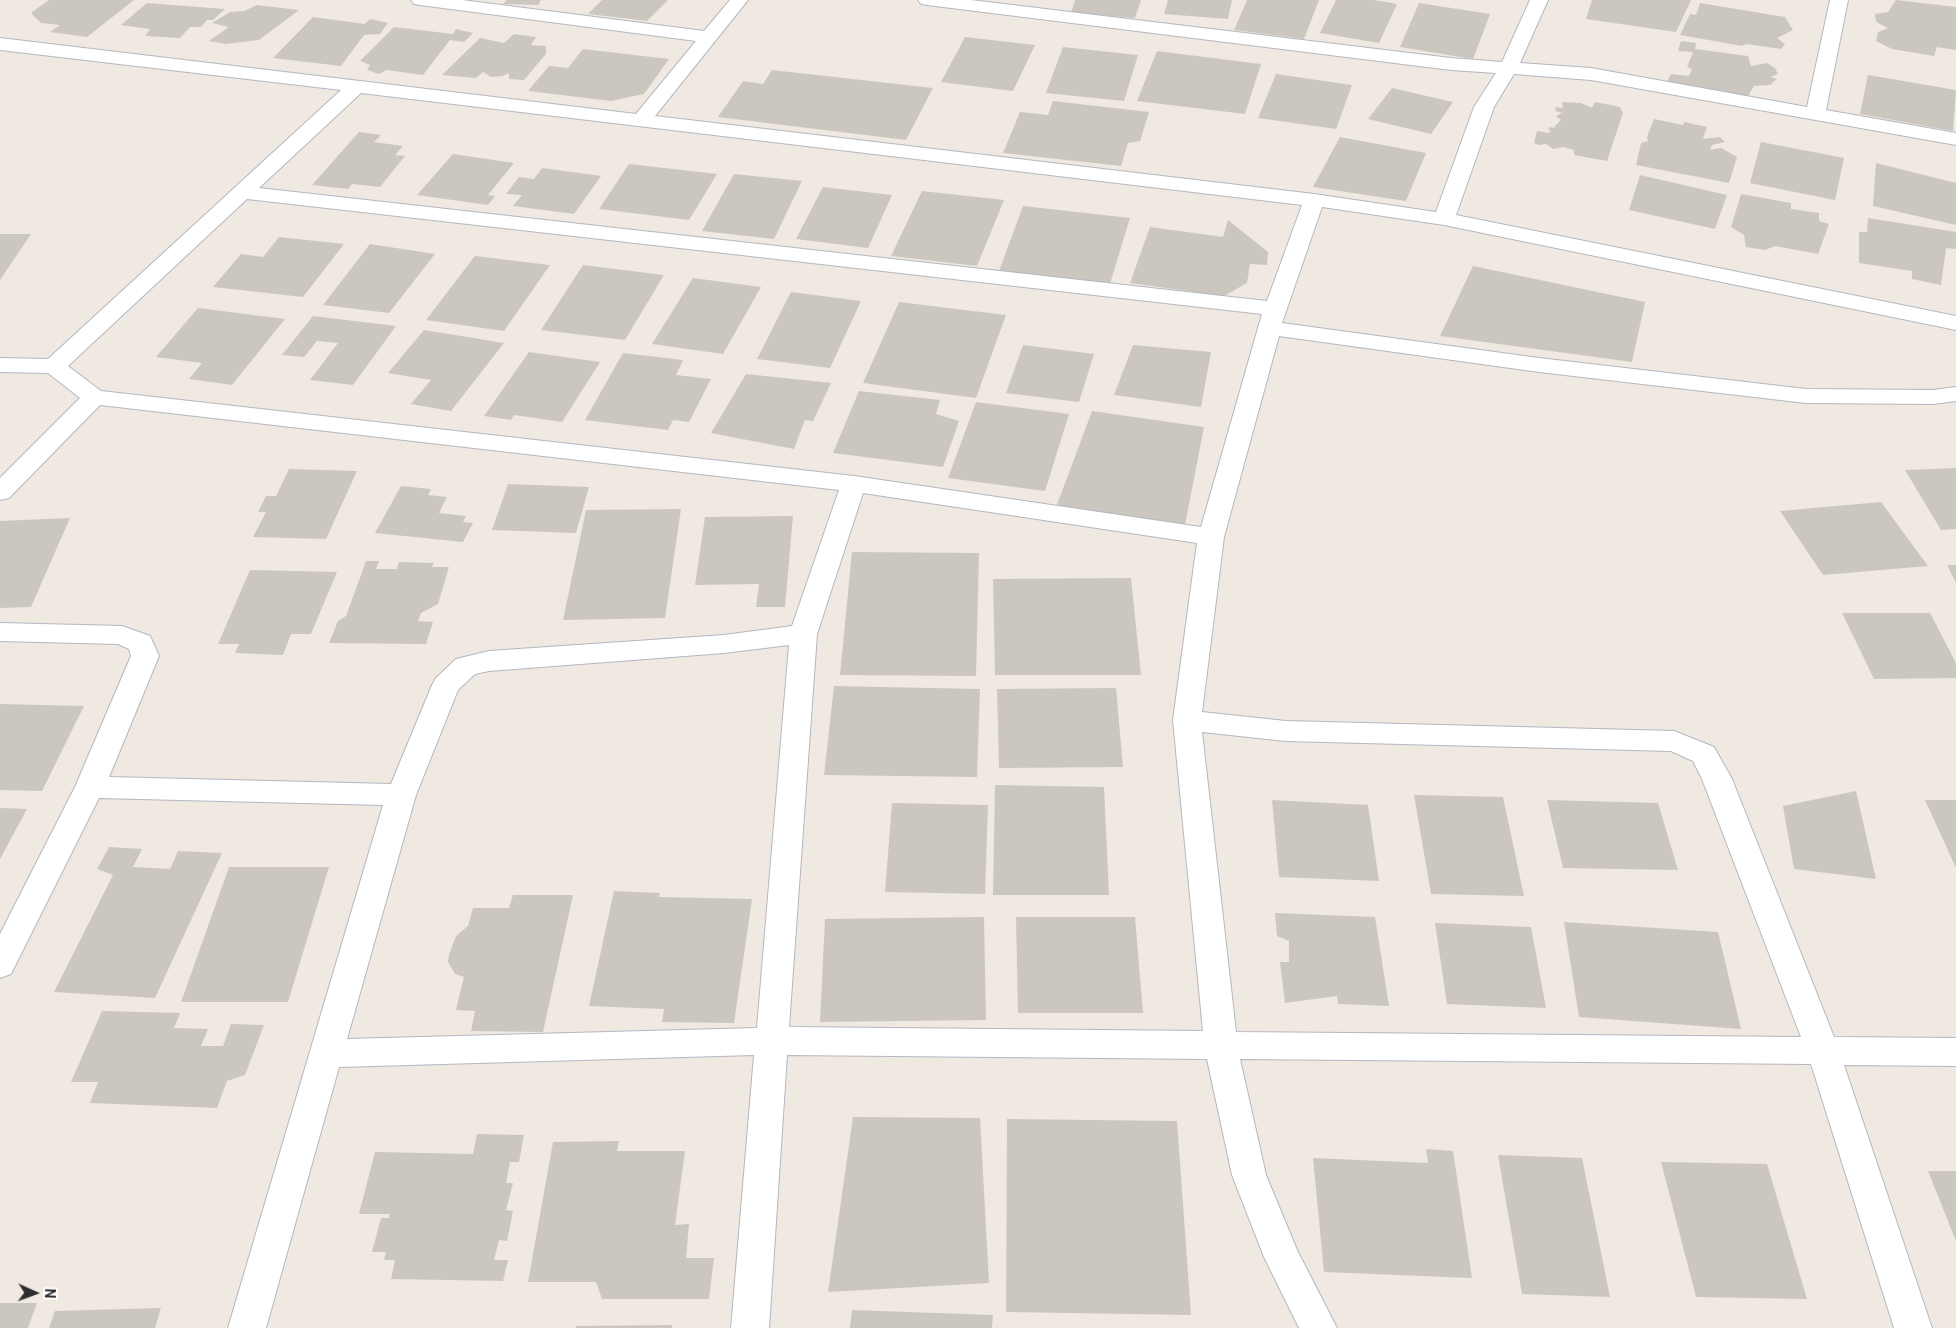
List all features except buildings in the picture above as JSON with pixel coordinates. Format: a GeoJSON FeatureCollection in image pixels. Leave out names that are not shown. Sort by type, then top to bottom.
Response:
{"type":"FeatureCollection","features":[{"type":"Feature","properties":{"kind":"street"},"geometry":{"type":"LineString","coordinates":[[420,0],[441,1],[710,37]]}},
{"type":"Feature","properties":{"kind":"street"},"geometry":{"type":"LineString","coordinates":[[642,120],[739,0]]}},
{"type":"Feature","properties":{"kind":"street"},"geometry":{"type":"LineString","coordinates":[[927,0],[1034,7],[1344,52],[1591,74],[1956,139]]}},
{"type":"Feature","properties":{"kind":"street"},"geometry":{"type":"LineString","coordinates":[[1444,219],[1484,108],[1508,68],[1539,0]]}},
{"type":"Feature","properties":{"kind":"street"},"geometry":{"type":"LineString","coordinates":[[1815,115],[1839,0]]}},
{"type":"Feature","properties":{"kind":"street"},"geometry":{"type":"LineString","coordinates":[[0,44],[1314,200],[1444,219],[1956,323]]}},
{"type":"Feature","properties":{"kind":"street"},"geometry":{"type":"LineString","coordinates":[[54,366],[357,86]]}},
{"type":"Feature","properties":{"kind":"street"},"geometry":{"type":"LineString","coordinates":[[243,192],[1273,318],[1539,365],[1806,396],[1933,397],[1956,394]]}},
{"type":"Feature","properties":{"kind":"street"},"geometry":{"type":"LineString","coordinates":[[1314,200],[1273,318],[1211,537],[1187,720],[1221,1046],[1249,1175],[1282,1257],[1318,1328]]}},
{"type":"Feature","properties":{"kind":"street"},"geometry":{"type":"LineString","coordinates":[[0,365],[54,366],[94,397],[854,484],[1211,537]]}},
{"type":"Feature","properties":{"kind":"street"},"geometry":{"type":"LineString","coordinates":[[0,492],[94,397]]}},
{"type":"Feature","properties":{"kind":"street"},"geometry":{"type":"LineString","coordinates":[[750,1328],[803,634],[854,484]]}},
{"type":"Feature","properties":{"kind":"street"},"geometry":{"type":"LineString","coordinates":[[0,632],[122,635],[140,643],[145,656],[90,786],[0,965]]}},
{"type":"Feature","properties":{"kind":"street"},"geometry":{"type":"LineString","coordinates":[[247,1328],[400,795],[446,685],[466,666],[489,661],[724,644],[803,634]]}},
{"type":"Feature","properties":{"kind":"street"},"geometry":{"type":"LineString","coordinates":[[1187,720],[1286,731],[1674,741],[1704,754],[1717,780],[1823,1051],[1913,1328]]}},
{"type":"Feature","properties":{"kind":"street"},"geometry":{"type":"LineString","coordinates":[[90,786],[400,795]]}},
{"type":"Feature","properties":{"kind":"street"},"geometry":{"type":"LineString","coordinates":[[327,1053],[771,1041],[1956,1052]]}}]}
